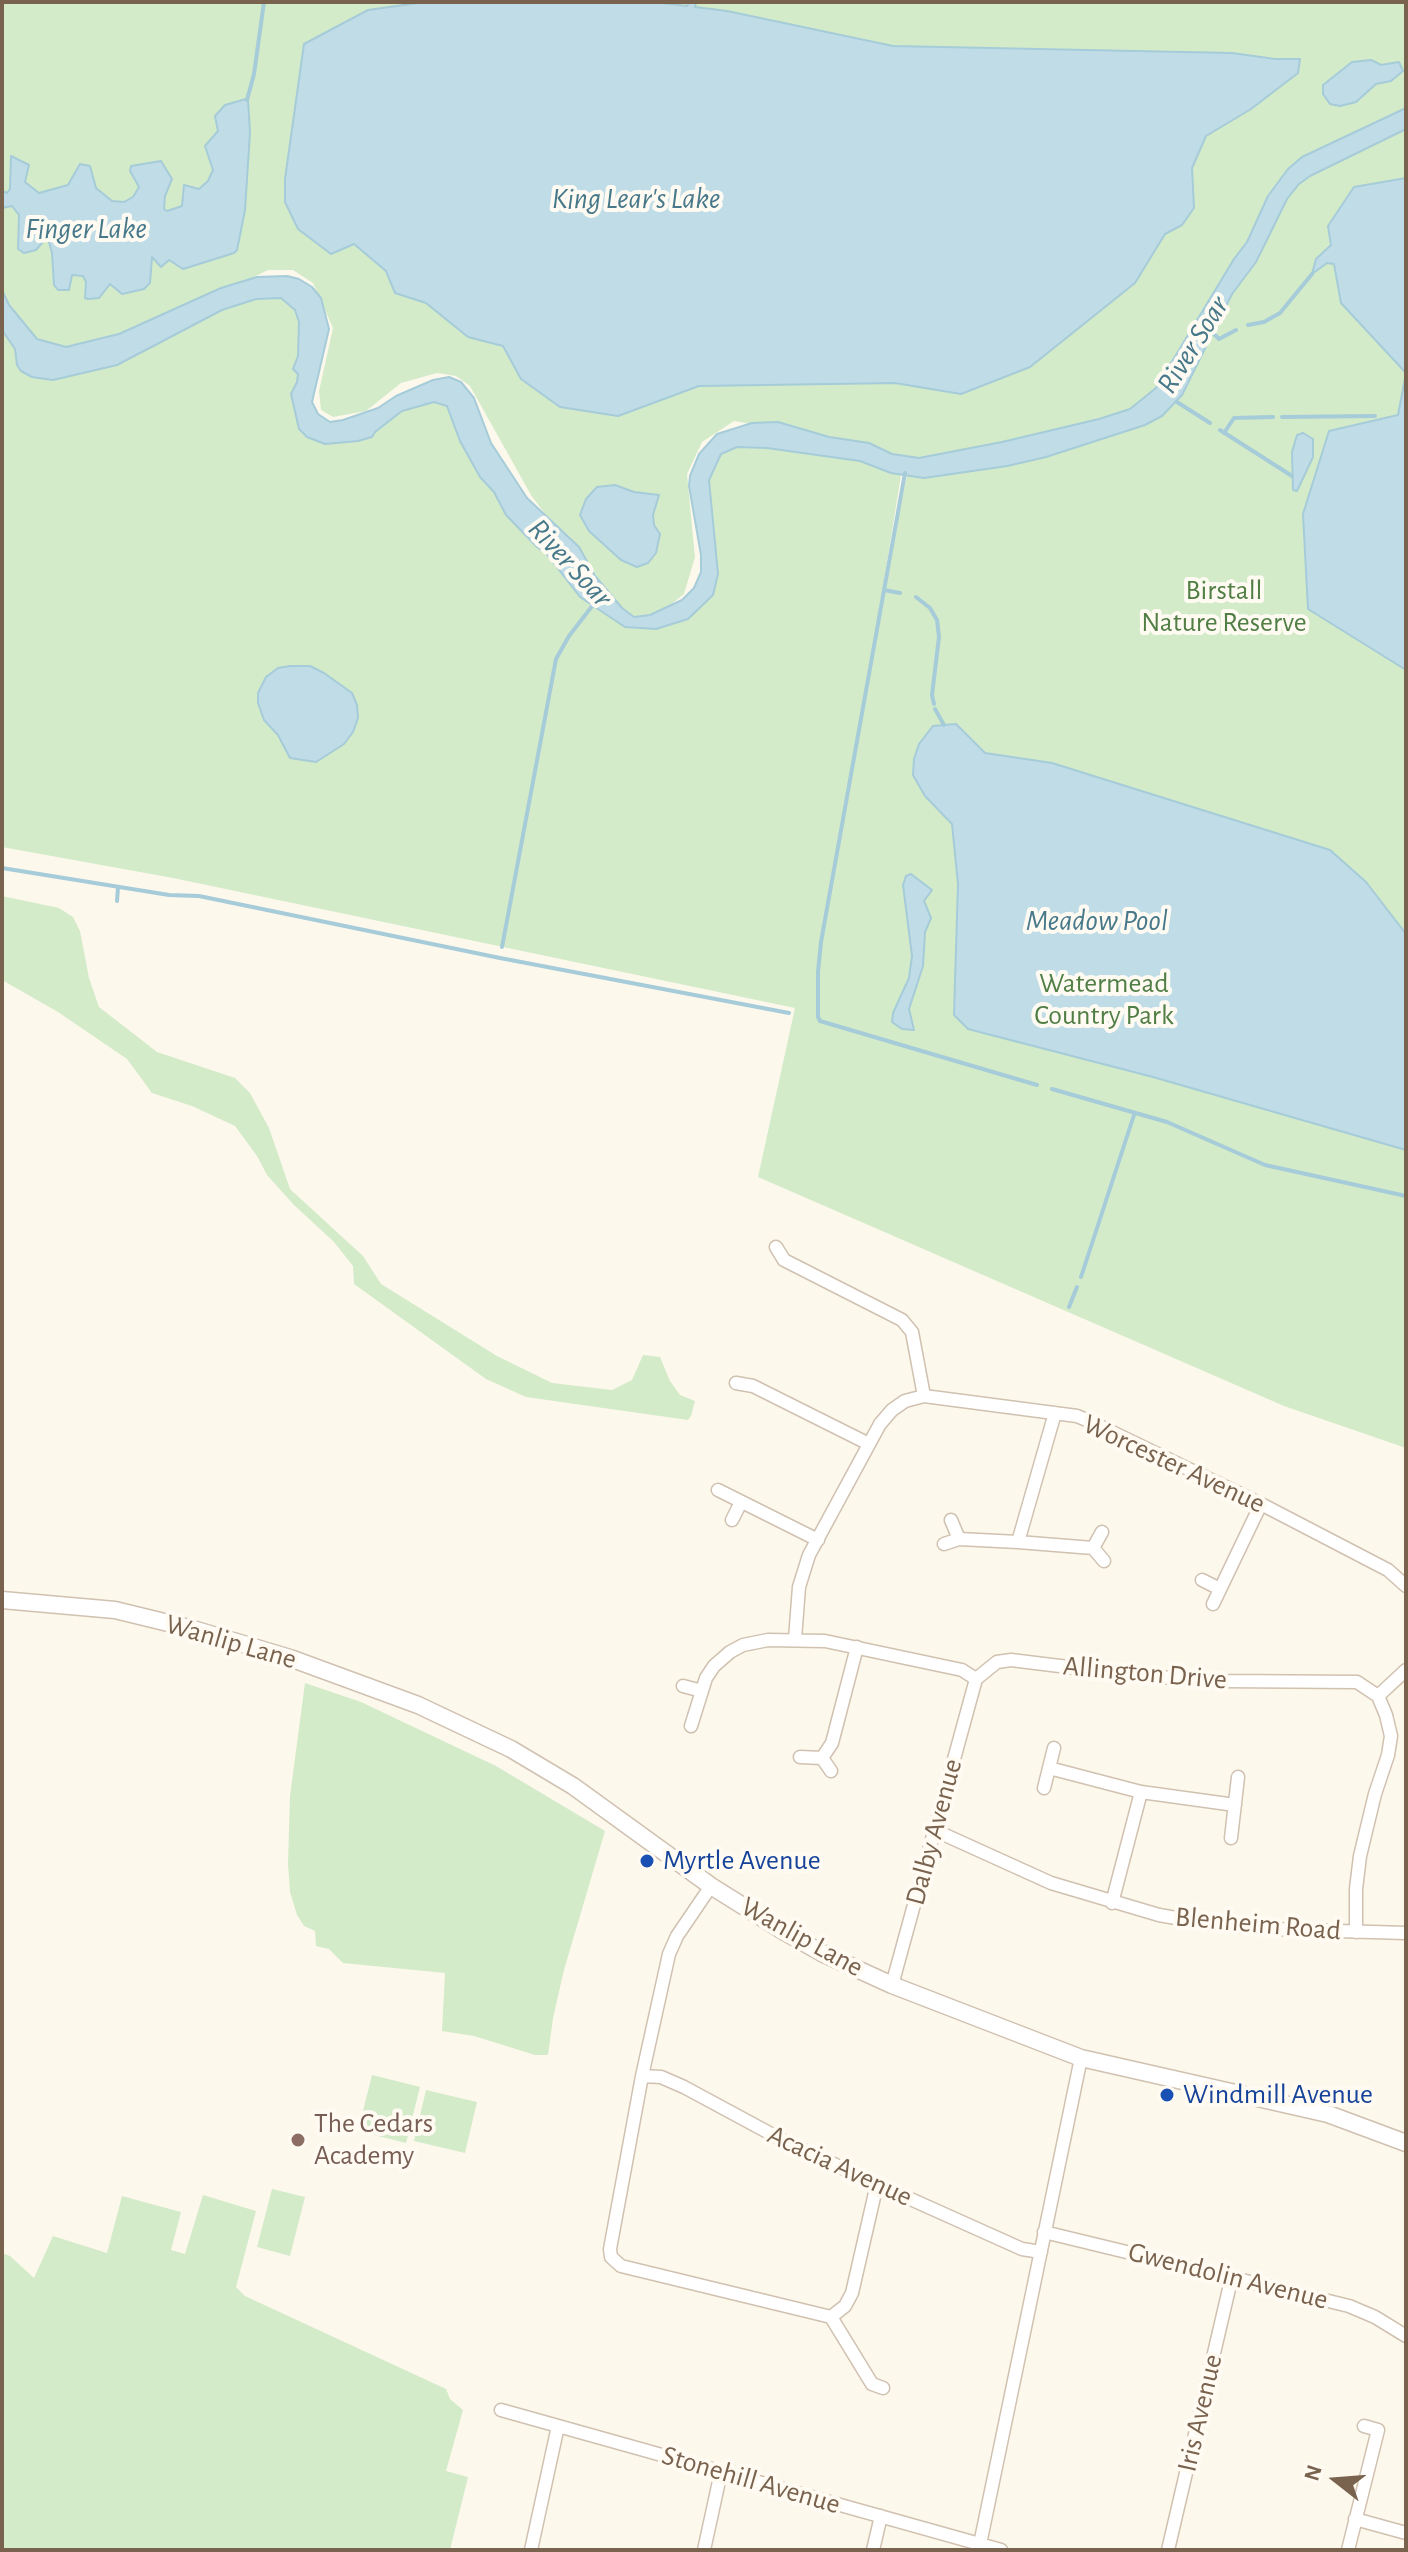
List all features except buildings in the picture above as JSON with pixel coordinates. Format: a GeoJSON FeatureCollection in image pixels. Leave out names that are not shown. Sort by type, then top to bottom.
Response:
{"type":"FeatureCollection","features":[{"type":"Feature","properties":{"kind":"street"},"geometry":{"type":"LineString","coordinates":[[776,1247],[784,1260],[902,1320],[912,1332],[924,1396],[905,1401],[892,1410],[869,1444],[809,1555],[799,1587],[795,1639]]}},
{"type":"Feature","properties":{"kind":"street"},"geometry":{"type":"LineString","coordinates":[[774,1273],[784,1260]]}},
{"type":"Feature","properties":{"kind":"street"},"geometry":{"type":"LineString","coordinates":[[753,1386],[758,1372]]}},
{"type":"Feature","properties":{"kind":"street"},"geometry":{"type":"LineString","coordinates":[[736,1383],[753,1386],[869,1444]]}},
{"type":"Feature","properties":{"kind":"street","name":"Worcester Avenue"},"geometry":{"type":"LineString","coordinates":[[924,1396],[1077,1416],[1261,1504],[1388,1570],[1406,1586]]}},
{"type":"Feature","properties":{"kind":"street"},"geometry":{"type":"LineString","coordinates":[[1018,1542],[1055,1413]]}},
{"type":"Feature","properties":{"kind":"street"},"geometry":{"type":"LineString","coordinates":[[718,1490],[818,1540]]}},
{"type":"Feature","properties":{"kind":"street"},"geometry":{"type":"LineString","coordinates":[[732,1520],[741,1502]]}},
{"type":"Feature","properties":{"kind":"street"},"geometry":{"type":"LineString","coordinates":[[1213,1604],[1261,1504]]}},
{"type":"Feature","properties":{"kind":"street"},"geometry":{"type":"LineString","coordinates":[[951,1520],[959,1539]]}},
{"type":"Feature","properties":{"kind":"street"},"geometry":{"type":"LineString","coordinates":[[1093,1548],[1102,1532]]}},
{"type":"Feature","properties":{"kind":"street"},"geometry":{"type":"LineString","coordinates":[[944,1544],[959,1539],[1093,1548],[1104,1561]]}},
{"type":"Feature","properties":{"kind":"street"},"geometry":{"type":"LineString","coordinates":[[1202,1580],[1220,1589]]}},
{"type":"Feature","properties":{"kind":"street","name":"Wanlip Lane"},"geometry":{"type":"LineString","coordinates":[[2,1600],[115,1610],[193,1629],[290,1658],[418,1705],[511,1749],[573,1786],[711,1886],[822,1953],[892,1985],[1081,2058],[1328,2114],[1406,2143]]}},
{"type":"Feature","properties":{"kind":"street"},"geometry":{"type":"LineString","coordinates":[[691,1726],[714,1666],[743,1645],[795,1639],[857,1647],[962,1670],[976,1679]]}},
{"type":"Feature","properties":{"kind":"street"},"geometry":{"type":"LineString","coordinates":[[822,1758],[832,1743],[857,1647]]}},
{"type":"Feature","properties":{"kind":"street","name":"Allington Drive"},"geometry":{"type":"LineString","coordinates":[[976,1679],[997,1662],[1011,1660],[1141,1676],[1224,1681],[1357,1682],[1378,1696]]}},
{"type":"Feature","properties":{"kind":"street"},"geometry":{"type":"LineString","coordinates":[[1356,1932],[1360,1856],[1391,1736],[1378,1696],[1406,1670]]}},
{"type":"Feature","properties":{"kind":"street","name":"Dalby Avenue"},"geometry":{"type":"LineString","coordinates":[[892,1985],[976,1679]]}},
{"type":"Feature","properties":{"kind":"street"},"geometry":{"type":"LineString","coordinates":[[683,1686],[702,1691]]}},
{"type":"Feature","properties":{"kind":"street"},"geometry":{"type":"LineString","coordinates":[[1044,1788],[1054,1748]]}},
{"type":"Feature","properties":{"kind":"street"},"geometry":{"type":"LineString","coordinates":[[800,1757],[822,1758]]}},
{"type":"Feature","properties":{"kind":"street"},"geometry":{"type":"LineString","coordinates":[[822,1758],[831,1771]]}},
{"type":"Feature","properties":{"kind":"street"},"geometry":{"type":"LineString","coordinates":[[1049,1768],[1141,1792],[1235,1805]]}},
{"type":"Feature","properties":{"kind":"street"},"geometry":{"type":"LineString","coordinates":[[1231,1838],[1238,1777]]}},
{"type":"Feature","properties":{"kind":"street"},"geometry":{"type":"LineString","coordinates":[[1112,1903],[1141,1792]]}},
{"type":"Feature","properties":{"kind":"street","name":"Blenheim Road"},"geometry":{"type":"LineString","coordinates":[[934,1830],[1051,1883],[1159,1915],[1210,1924],[1270,1929],[1406,1933]]}},
{"type":"Feature","properties":{"kind":"street"},"geometry":{"type":"LineString","coordinates":[[711,1886],[677,1936],[669,1954],[642,2076],[611,2257],[621,2266],[831,2317],[872,2386]]}},
{"type":"Feature","properties":{"kind":"street"},"geometry":{"type":"LineString","coordinates":[[980,2544],[1081,2058]]}},
{"type":"Feature","properties":{"kind":"street","name":"Acacia Avenue"},"geometry":{"type":"LineString","coordinates":[[642,2076],[661,2077],[684,2087],[786,2142],[1022,2249],[1041,2252]]}},
{"type":"Feature","properties":{"kind":"street"},"geometry":{"type":"LineString","coordinates":[[831,2317],[845,2306],[852,2293],[877,2184]]}},
{"type":"Feature","properties":{"kind":"street","name":"Gwendolin Avenue"},"geometry":{"type":"LineString","coordinates":[[1044,2232],[1349,2306],[1406,2336]]}},
{"type":"Feature","properties":{"kind":"street","name":"Iris Avenue"},"geometry":{"type":"LineString","coordinates":[[1168,2550],[1232,2276]]}},
{"type":"Feature","properties":{"kind":"street","name":"Stonehill Avenue"},"geometry":{"type":"LineString","coordinates":[[501,2410],[1001,2550]]}},
{"type":"Feature","properties":{"kind":"street"},"geometry":{"type":"LineString","coordinates":[[531,2550],[558,2426]]}},
{"type":"Feature","properties":{"kind":"street"},"geometry":{"type":"LineString","coordinates":[[1348,2550],[1378,2430],[1364,2426]]}},
{"type":"Feature","properties":{"kind":"street"},"geometry":{"type":"LineString","coordinates":[[704,2550],[721,2472]]}},
{"type":"Feature","properties":{"kind":"street"},"geometry":{"type":"LineString","coordinates":[[873,2550],[881,2516]]}},
{"type":"Feature","properties":{"kind":"street"},"geometry":{"type":"LineString","coordinates":[[1355,2519],[1406,2533]]}},
{"type":"Feature","properties":{"kind":"green space","name":"Watermead Country Park"},"geometry":{"type":"Polygon","coordinates":[[[2,2],[1406,2],[1406,1448],[1284,1406],[758,1177],[795,1008],[173,878],[2,847],[2,330],[15,350],[17,365],[53,380],[117,365],[222,310],[256,299],[281,298],[295,310],[299,322],[298,356],[293,368],[298,374],[291,394],[299,429],[307,437],[340,443],[357,441],[372,437],[374,432],[402,411],[434,402],[448,406],[460,441],[506,515],[546,553],[580,597],[625,627],[656,629],[688,619],[713,595],[709,480],[721,454],[736,447],[767,448],[860,461],[901,475],[881,600],[910,461],[818,436],[734,421],[702,442],[687,474],[695,557],[684,594],[664,610],[640,620],[621,616],[531,495],[470,386],[456,376],[437,373],[401,383],[366,411],[333,417],[321,410],[319,391],[333,328],[313,283],[293,270],[268,270],[146,330],[57,356],[40,349],[2,306],[2,2]]]}},
{"type":"Feature","properties":{"kind":"green space"},"geometry":{"type":"Polygon","coordinates":[[[2,896],[59,908],[73,917],[80,931],[89,978],[99,1007],[157,1052],[235,1078],[250,1093],[269,1128],[290,1189],[363,1256],[381,1284],[497,1356],[552,1383],[612,1390],[632,1380],[643,1355],[660,1357],[680,1395],[695,1401],[688,1420],[526,1397],[486,1379],[354,1284],[353,1266],[334,1242],[267,1175],[235,1126],[192,1106],[152,1093],[127,1059],[58,1012],[2,980],[2,896]]]}},
{"type":"Feature","properties":{"kind":"green space"},"geometry":{"type":"Polygon","coordinates":[[[305,1683],[361,1702],[496,1766],[605,1831],[564,1970],[548,2055],[535,2055],[474,2036],[442,2031],[445,1973],[343,1963],[329,1949],[316,1946],[315,1931],[304,1926],[297,1915],[290,1892],[288,1864],[290,1796],[305,1683]]]}},
{"type":"Feature","properties":{"kind":"green space"},"geometry":{"type":"Polygon","coordinates":[[[372,2075],[420,2087],[406,2143],[358,2131],[372,2075]]]}},
{"type":"Feature","properties":{"kind":"green space"},"geometry":{"type":"Polygon","coordinates":[[[426,2090],[477,2102],[465,2153],[414,2141],[426,2090]]]}},
{"type":"Feature","properties":{"kind":"green space"},"geometry":{"type":"Polygon","coordinates":[[[272,2189],[305,2197],[290,2256],[257,2247],[272,2189]]]}},
{"type":"Feature","properties":{"kind":"green space"},"geometry":{"type":"Polygon","coordinates":[[[203,2195],[256,2211],[236,2287],[245,2296],[446,2389],[450,2399],[463,2410],[446,2471],[468,2477],[450,2550],[2,2550],[2,2253],[10,2256],[34,2278],[53,2236],[107,2253],[122,2196],[181,2212],[171,2250],[185,2254],[203,2195]]]}},
{"type":"Feature","properties":{"kind":"water","name":"King Lear's Lake"},"geometry":{"type":"Polygon","coordinates":[[[425,2],[653,2],[687,6],[689,2],[696,2],[695,7],[893,46],[1232,53],[1300,59],[1298,73],[1251,109],[1206,136],[1192,168],[1194,208],[1182,225],[1165,234],[1135,283],[1030,367],[961,394],[895,383],[699,386],[618,416],[560,407],[521,379],[503,346],[468,337],[426,303],[395,293],[386,271],[354,244],[331,254],[298,229],[285,202],[285,179],[304,44],[368,10],[425,2]]]}},
{"type":"Feature","properties":{"kind":"water"},"geometry":{"type":"Polygon","coordinates":[[[1371,60],[1381,65],[1399,62],[1403,71],[1391,81],[1376,84],[1356,102],[1340,106],[1330,104],[1323,94],[1323,85],[1352,62],[1371,60]]]}},
{"type":"Feature","properties":{"kind":"water","name":"Finger Lake"},"geometry":{"type":"Polygon","coordinates":[[[246,99],[250,132],[245,210],[234,253],[183,269],[169,260],[161,267],[152,257],[150,283],[144,289],[122,294],[110,284],[99,298],[88,299],[85,298],[86,282],[83,276],[72,275],[69,290],[58,290],[54,285],[52,253],[44,224],[41,224],[42,243],[36,250],[24,253],[18,249],[19,215],[12,206],[2,208],[2,167],[3,191],[7,193],[10,189],[11,156],[29,165],[25,182],[39,193],[68,185],[80,164],[90,166],[96,188],[112,201],[124,202],[133,197],[139,187],[130,171],[131,166],[161,161],[172,179],[165,196],[164,209],[167,211],[182,206],[184,185],[199,189],[208,181],[213,170],[205,146],[218,131],[215,116],[225,105],[246,99]]]}},
{"type":"Feature","properties":{"kind":"water","name":"River Soar"},"geometry":{"type":"Polygon","coordinates":[[[1406,108],[1406,129],[1310,176],[1287,199],[1256,262],[1232,294],[1182,395],[1162,416],[1145,425],[1046,457],[924,478],[891,473],[860,461],[737,447],[721,454],[709,480],[718,574],[713,595],[688,619],[656,629],[625,627],[580,597],[546,553],[506,515],[460,441],[447,406],[434,402],[402,411],[372,437],[358,441],[325,444],[307,437],[299,429],[291,394],[298,374],[293,369],[298,356],[299,322],[295,310],[281,298],[256,299],[222,310],[117,365],[53,380],[32,377],[21,371],[15,349],[2,330],[2,290],[9,305],[37,339],[66,347],[119,334],[221,288],[257,277],[287,276],[299,279],[312,287],[321,298],[329,329],[312,402],[318,414],[330,422],[343,420],[378,408],[396,396],[433,380],[449,377],[461,382],[474,398],[491,443],[527,498],[579,547],[595,576],[622,608],[634,617],[650,615],[682,600],[694,588],[701,572],[690,476],[699,454],[717,434],[752,423],[778,422],[829,437],[869,443],[892,454],[919,458],[1002,442],[1130,409],[1156,388],[1247,242],[1268,196],[1288,169],[1302,157],[1406,108]]]}},
{"type":"Feature","properties":{"kind":"water"},"geometry":{"type":"Polygon","coordinates":[[[1406,178],[1406,373],[1341,303],[1334,264],[1327,263],[1312,274],[1316,259],[1331,245],[1328,226],[1354,187],[1406,178]]]}},
{"type":"Feature","properties":{"kind":"water"},"geometry":{"type":"Polygon","coordinates":[[[1406,373],[1406,670],[1308,609],[1303,514],[1329,431],[1398,415],[1406,373]]]}},
{"type":"Feature","properties":{"kind":"water"},"geometry":{"type":"Polygon","coordinates":[[[1303,433],[1313,439],[1313,457],[1297,491],[1293,490],[1292,452],[1297,435],[1303,433]]]}},
{"type":"Feature","properties":{"kind":"water"},"geometry":{"type":"Polygon","coordinates":[[[615,485],[634,492],[659,495],[653,515],[654,525],[660,534],[656,553],[648,563],[637,567],[621,560],[589,531],[580,515],[586,499],[597,487],[615,485]]]}},
{"type":"Feature","properties":{"kind":"water"},"geometry":{"type":"Polygon","coordinates":[[[310,666],[324,673],[352,693],[357,705],[358,718],[353,732],[344,744],[316,762],[290,758],[278,735],[264,720],[258,703],[258,693],[266,677],[278,668],[310,666]]]}},
{"type":"Feature","properties":{"kind":"water","name":"Meadow Pool"},"geometry":{"type":"Polygon","coordinates":[[[956,724],[985,753],[1052,763],[1330,850],[1366,882],[1406,934],[1406,1150],[1153,1077],[968,1029],[954,1015],[958,884],[952,824],[925,796],[913,775],[919,744],[933,726],[956,724]]]}},
{"type":"Feature","properties":{"kind":"water"},"geometry":{"type":"Polygon","coordinates":[[[911,874],[932,890],[924,901],[931,918],[925,932],[923,966],[909,1009],[914,1030],[902,1029],[892,1022],[909,978],[912,956],[903,885],[906,876],[911,874]]]}},
{"type":"Feature","properties":{"kind":"waterway"},"geometry":{"type":"LineString","coordinates":[[247,100],[254,74],[264,2]]}},
{"type":"Feature","properties":{"kind":"waterway"},"geometry":{"type":"LineString","coordinates":[[1248,325],[1264,322],[1280,313],[1312,274]]}},
{"type":"Feature","properties":{"kind":"waterway","name":"River Soar"},"geometry":{"type":"LineString","coordinates":[[1214,334],[1219,339],[1236,330]]}},
{"type":"Feature","properties":{"kind":"waterway","name":"River Soar"},"geometry":{"type":"LineString","coordinates":[[1177,402],[1210,423]]}},
{"type":"Feature","properties":{"kind":"waterway"},"geometry":{"type":"LineString","coordinates":[[1282,417],[1375,416]]}},
{"type":"Feature","properties":{"kind":"waterway"},"geometry":{"type":"LineString","coordinates":[[1224,433],[1234,418],[1273,417]]}},
{"type":"Feature","properties":{"kind":"waterway"},"geometry":{"type":"LineString","coordinates":[[1220,430],[1292,476]]}},
{"type":"Feature","properties":{"kind":"waterway"},"geometry":{"type":"LineString","coordinates":[[905,473],[821,942],[818,1017],[820,1021],[1037,1085]]}},
{"type":"Feature","properties":{"kind":"waterway"},"geometry":{"type":"LineString","coordinates":[[884,590],[900,593]]}},
{"type":"Feature","properties":{"kind":"waterway"},"geometry":{"type":"LineString","coordinates":[[916,597],[930,608],[937,620],[939,637],[932,695],[934,704]]}},
{"type":"Feature","properties":{"kind":"waterway","name":"River Soar"},"geometry":{"type":"LineString","coordinates":[[502,947],[556,659],[593,605]]}},
{"type":"Feature","properties":{"kind":"waterway"},"geometry":{"type":"LineString","coordinates":[[935,709],[944,725]]}},
{"type":"Feature","properties":{"kind":"waterway"},"geometry":{"type":"LineString","coordinates":[[2,868],[169,895],[199,896],[789,1013]]}},
{"type":"Feature","properties":{"kind":"waterway"},"geometry":{"type":"LineString","coordinates":[[117,901],[118,887]]}},
{"type":"Feature","properties":{"kind":"waterway"},"geometry":{"type":"LineString","coordinates":[[1052,1089],[1167,1122],[1265,1165],[1406,1196]]}},
{"type":"Feature","properties":{"kind":"waterway"},"geometry":{"type":"LineString","coordinates":[[1081,1277],[1134,1115]]}},
{"type":"Feature","properties":{"kind":"waterway"},"geometry":{"type":"LineString","coordinates":[[1069,1307],[1077,1287]]}},
{"type":"Feature","properties":{"kind":"place","name":"Myrtle Avenue"},"geometry":{"type":"Point","coordinates":[647,1861]}},
{"type":"Feature","properties":{"kind":"place","name":"Windmill Avenue"},"geometry":{"type":"Point","coordinates":[1167,2095]}},
{"type":"Feature","properties":{"kind":"place","name":"The Cedars Academy"},"geometry":{"type":"Point","coordinates":[298,2140]}},
{"type":"Feature","properties":{"kind":"park label","name":"Birstall Nature Reserve"},"geometry":{"type":"Point","coordinates":[1224,607]}}]}
